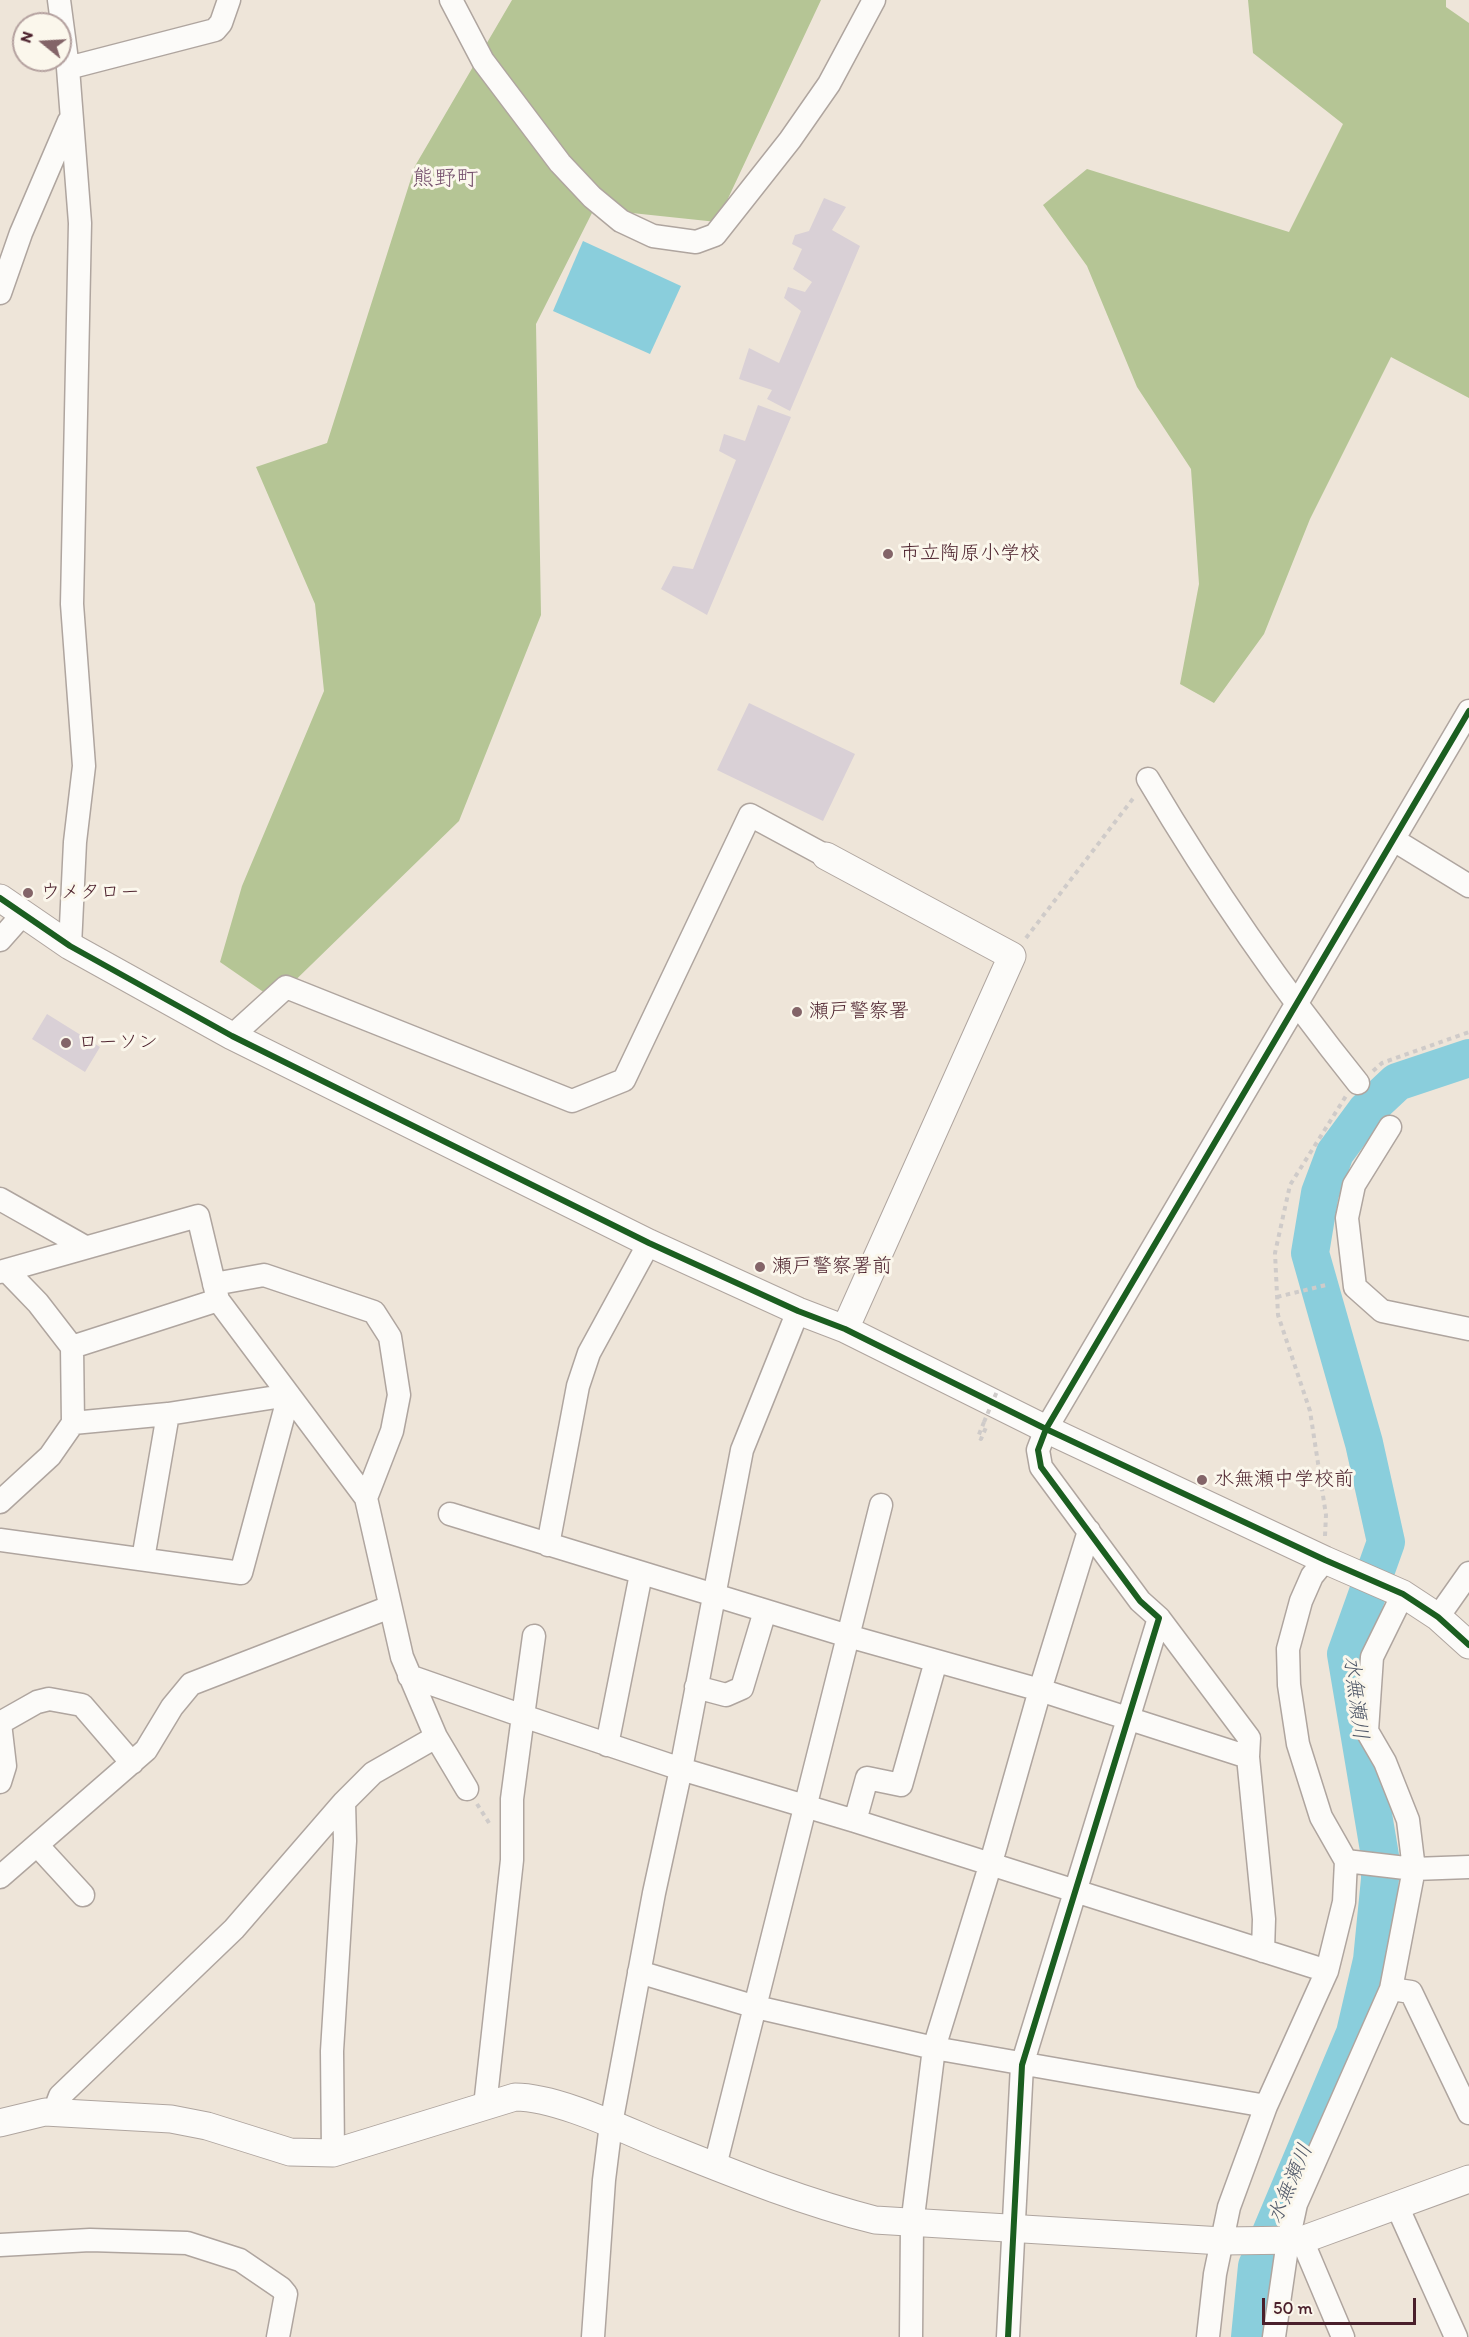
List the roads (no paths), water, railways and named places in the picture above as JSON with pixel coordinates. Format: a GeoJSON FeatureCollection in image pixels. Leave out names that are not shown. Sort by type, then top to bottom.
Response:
{"type":"FeatureCollection","features":[{"type":"Feature","properties":{"kind":"street"},"geometry":{"type":"LineString","coordinates":[[72,67],[215,30],[221,23],[229,0]]}},
{"type":"Feature","properties":{"kind":"street"},"geometry":{"type":"LineString","coordinates":[[451,0],[483,61],[560,163],[592,197],[621,221],[653,236],[696,243],[715,235],[790,140],[829,84],[874,0]]}},
{"type":"Feature","properties":{"kind":"street"},"geometry":{"type":"LineString","coordinates":[[68,72],[80,243],[72,604],[84,766],[75,842],[70,946]]}},
{"type":"Feature","properties":{"kind":"street"},"geometry":{"type":"LineString","coordinates":[[0,292],[21,233],[60,147],[72,112]]}},
{"type":"Feature","properties":{"kind":"street"},"geometry":{"type":"LineString","coordinates":[[1263,1951],[1264,1919],[1248,1756],[1249,1738],[1159,1618],[1140,1600],[1041,1467],[1038,1450],[1046,1429],[1469,711]]}},
{"type":"Feature","properties":{"kind":"street"},"geometry":{"type":"LineString","coordinates":[[1149,779],[1203,871],[1296,1006],[1358,1083]]}},
{"type":"Feature","properties":{"kind":"street"},"geometry":{"type":"LineString","coordinates":[[232,1036],[286,987],[572,1101],[624,1080],[750,815],[1012,956],[845,1329]]}},
{"type":"Feature","properties":{"kind":"street"},"geometry":{"type":"LineString","coordinates":[[1394,840],[1469,886]]}},
{"type":"Feature","properties":{"kind":"street"},"geometry":{"type":"LineString","coordinates":[[0,898],[70,946],[232,1036],[649,1243],[798,1311],[845,1329],[1046,1429],[1324,1560],[1403,1594],[1438,1617],[1469,1645]]}},
{"type":"Feature","properties":{"kind":"street"},"geometry":{"type":"LineString","coordinates":[[0,940],[23,914]]}},
{"type":"Feature","properties":{"kind":"street"},"geometry":{"type":"LineString","coordinates":[[1390,1127],[1354,1185],[1347,1218],[1355,1287],[1382,1311],[1469,1329]]}},
{"type":"Feature","properties":{"kind":"street"},"geometry":{"type":"LineString","coordinates":[[0,1198],[85,1247]]}},
{"type":"Feature","properties":{"kind":"street"},"geometry":{"type":"LineString","coordinates":[[3,1271],[198,1216],[216,1292],[366,1498],[390,1607],[409,1676],[436,1737],[467,1789]]}},
{"type":"Feature","properties":{"kind":"street"},"geometry":{"type":"LineString","coordinates":[[548,1545],[578,1386],[589,1353],[649,1243]]}},
{"type":"Feature","properties":{"kind":"street"},"geometry":{"type":"LineString","coordinates":[[0,1502],[50,1456],[73,1423],[72,1347],[38,1303],[3,1271]]}},
{"type":"Feature","properties":{"kind":"street"},"geometry":{"type":"LineString","coordinates":[[72,1347],[264,1275],[374,1312],[390,1337],[399,1395],[392,1431],[366,1498]]}},
{"type":"Feature","properties":{"kind":"street"},"geometry":{"type":"LineString","coordinates":[[593,2337],[604,2180],[611,2124],[742,1450],[798,1311]]}},
{"type":"Feature","properties":{"kind":"street"},"geometry":{"type":"LineString","coordinates":[[73,1423],[168,1414],[289,1395]]}},
{"type":"Feature","properties":{"kind":"street"},"geometry":{"type":"LineString","coordinates":[[0,1540],[241,1574],[289,1395]]}},
{"type":"Feature","properties":{"kind":"street"},"geometry":{"type":"LineString","coordinates":[[143,1559],[168,1414]]}},
{"type":"Feature","properties":{"kind":"street"},"geometry":{"type":"LineString","coordinates":[[715,2166],[881,1505]]}},
{"type":"Feature","properties":{"kind":"street"},"geometry":{"type":"LineString","coordinates":[[450,1514],[848,1636],[1040,1690],[1248,1756]]}},
{"type":"Feature","properties":{"kind":"street"},"geometry":{"type":"LineString","coordinates":[[911,2337],[912,2225],[934,2048],[1089,1532]]}},
{"type":"Feature","properties":{"kind":"street"},"geometry":{"type":"LineString","coordinates":[[1208,2337],[1215,2274],[1226,2241],[1229,2206],[1266,2106],[1327,1971],[1344,1902],[1346,1862],[1322,1817],[1308,1775],[1298,1744],[1288,1685],[1288,1649],[1301,1601],[1312,1576],[1324,1560]]}},
{"type":"Feature","properties":{"kind":"street"},"geometry":{"type":"LineString","coordinates":[[1438,1617],[1469,1573]]}},
{"type":"Feature","properties":{"kind":"street"},"geometry":{"type":"LineString","coordinates":[[607,1744],[642,1574]]}},
{"type":"Feature","properties":{"kind":"street"},"geometry":{"type":"LineString","coordinates":[[1274,2337],[1296,2204],[1391,1989],[1414,1869],[1408,1820],[1385,1762],[1367,1731],[1372,1656],[1403,1594]]}},
{"type":"Feature","properties":{"kind":"street"},"geometry":{"type":"LineString","coordinates":[[0,1877],[146,1750],[172,1707],[191,1684],[390,1607]]}},
{"type":"Feature","properties":{"kind":"street"},"geometry":{"type":"LineString","coordinates":[[696,1687],[726,1695],[742,1688],[765,1611]]}},
{"type":"Feature","properties":{"kind":"street"},"geometry":{"type":"LineString","coordinates":[[1008,2337],[1022,2065],[1130,1720],[1159,1618]]}},
{"type":"Feature","properties":{"kind":"street"},"geometry":{"type":"LineString","coordinates":[[485,2106],[512,1860],[512,1799],[534,1636]]}},
{"type":"Feature","properties":{"kind":"street"},"geometry":{"type":"LineString","coordinates":[[855,1821],[867,1778],[901,1785],[936,1661]]}},
{"type":"Feature","properties":{"kind":"street"},"geometry":{"type":"LineString","coordinates":[[409,1676],[681,1769],[855,1821],[990,1866],[1327,1971]]}},
{"type":"Feature","properties":{"kind":"street"},"geometry":{"type":"LineString","coordinates":[[0,1782],[5,1766],[0,1723],[37,1702],[49,1699],[82,1706],[132,1763]]}},
{"type":"Feature","properties":{"kind":"street"},"geometry":{"type":"LineString","coordinates":[[54,2112],[60,2096],[234,1929],[344,1802],[373,1773],[436,1737]]}},
{"type":"Feature","properties":{"kind":"street"},"geometry":{"type":"LineString","coordinates":[[333,2153],[332,2051],[345,1841],[344,1802]]}},
{"type":"Feature","properties":{"kind":"street"},"geometry":{"type":"LineString","coordinates":[[36,1845],[83,1895]]}},
{"type":"Feature","properties":{"kind":"street"},"geometry":{"type":"LineString","coordinates":[[1346,1862],[1414,1869],[1469,1867]]}},
{"type":"Feature","properties":{"kind":"street"},"geometry":{"type":"LineString","coordinates":[[639,1972],[756,2007],[934,2048],[1266,2106]]}},
{"type":"Feature","properties":{"kind":"street"},"geometry":{"type":"LineString","coordinates":[[1391,1989],[1411,1992],[1469,2113]]}},
{"type":"Feature","properties":{"kind":"street"},"geometry":{"type":"LineString","coordinates":[[0,2123],[33,2114],[54,2112],[186,2121],[290,2152],[333,2153],[515,2097],[531,2097],[611,2124],[831,2209],[875,2220],[912,2225],[1013,2228],[1226,2241],[1289,2241],[1397,2206],[1469,2179]]}},
{"type":"Feature","properties":{"kind":"street"},"geometry":{"type":"LineString","coordinates":[[1397,2206],[1456,2337]]}},
{"type":"Feature","properties":{"kind":"street"},"geometry":{"type":"LineString","coordinates":[[0,2245],[90,2240],[187,2243],[198,2246],[240,2260],[281,2288],[286,2294],[278,2337]]}},
{"type":"Feature","properties":{"kind":"street"},"geometry":{"type":"LineString","coordinates":[[1289,2241],[1343,2337]]}},
{"type":"Feature","properties":{"kind":"water"},"geometry":{"type":"Polygon","coordinates":[[[583,241],[681,286],[650,354],[553,311],[583,241]]]}},
{"type":"Feature","properties":{"kind":"waterway","name":"水無瀬川"},"geometry":{"type":"LineString","coordinates":[[1250,2337],[1257,2266],[1355,2033],[1372,1960],[1380,1879],[1380,1856],[1346,1654],[1386,1542],[1364,1443],[1310,1253],[1320,1193],[1335,1153],[1366,1111],[1397,1082],[1469,1058]]}},
{"type":"Feature","properties":{"kind":"place","name":"市立陶原小学校"},"geometry":{"type":"Point","coordinates":[888,554]}},
{"type":"Feature","properties":{"kind":"place","name":"ウメタロー"},"geometry":{"type":"Point","coordinates":[28,893]}},
{"type":"Feature","properties":{"kind":"place","name":"瀬戸警察署"},"geometry":{"type":"Point","coordinates":[797,1012]}},
{"type":"Feature","properties":{"kind":"place","name":"ローソン"},"geometry":{"type":"Point","coordinates":[66,1043]}},
{"type":"Feature","properties":{"kind":"place","name":"瀬戸警察署前"},"geometry":{"type":"Point","coordinates":[760,1267]}},
{"type":"Feature","properties":{"kind":"place","name":"水無瀬中学校前"},"geometry":{"type":"Point","coordinates":[1202,1480]}},
{"type":"Feature","properties":{"kind":"district","name":"熊野町"},"geometry":{"type":"Point","coordinates":[445,179]}}]}
